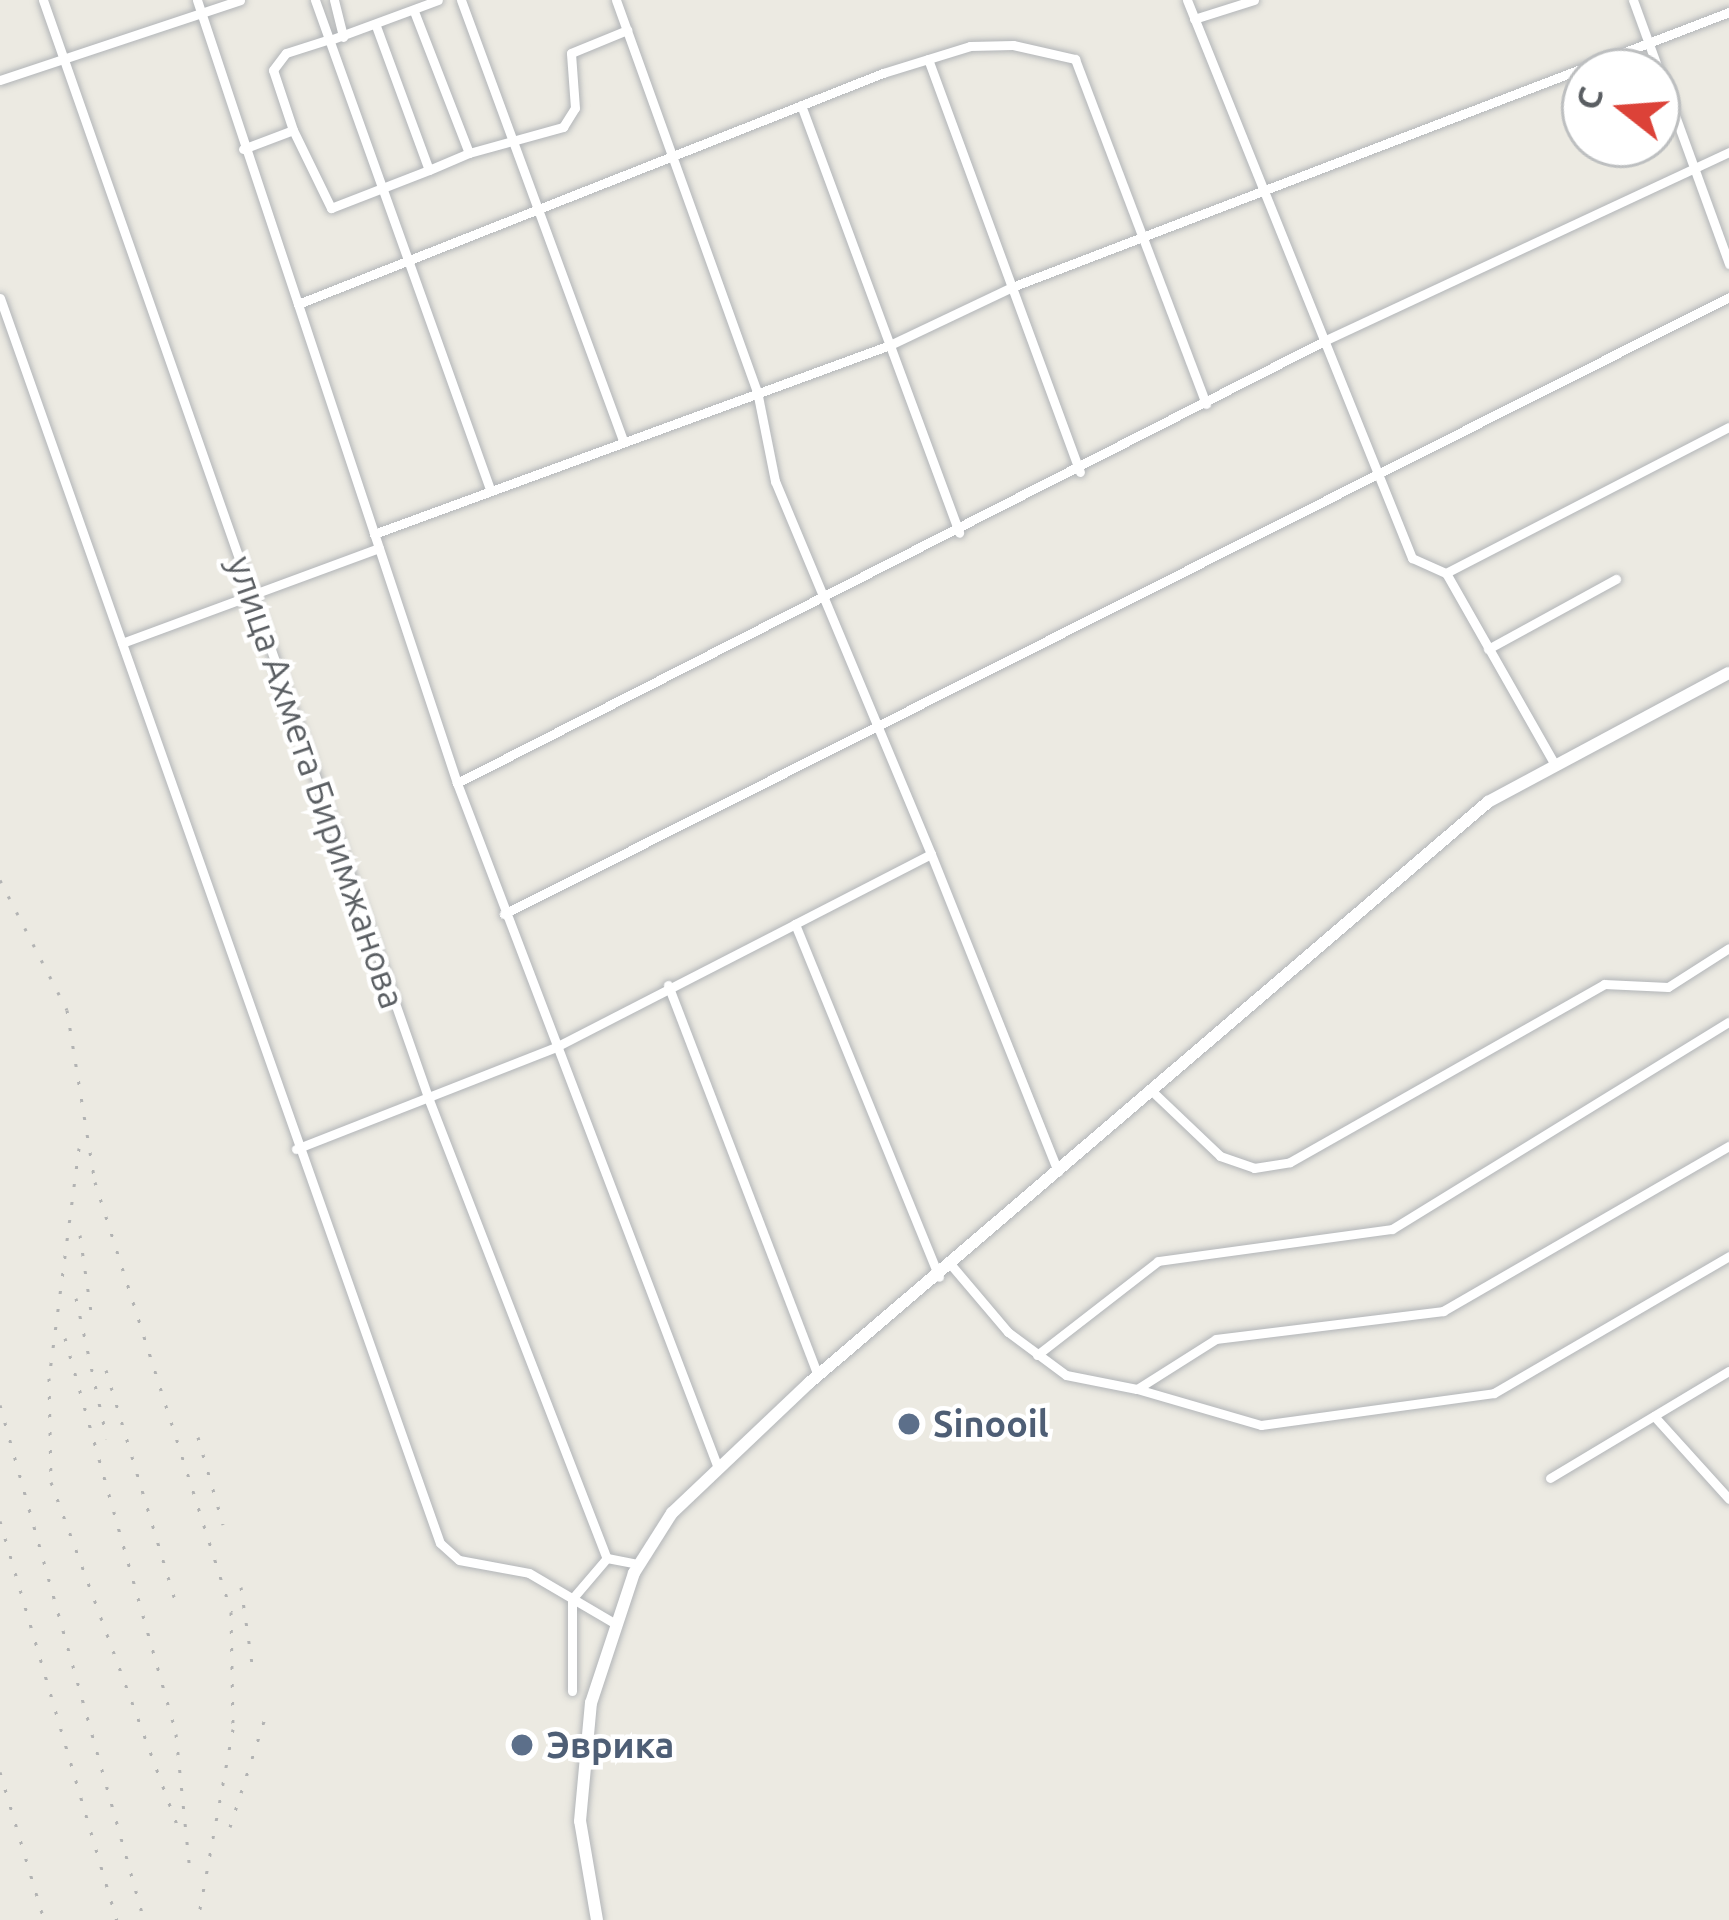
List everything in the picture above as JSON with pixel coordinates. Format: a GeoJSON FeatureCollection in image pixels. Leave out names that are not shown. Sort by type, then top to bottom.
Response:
{"type":"FeatureCollection","features":[{"type":"Feature","properties":{"kind":"main road"},"geometry":{"type":"LineString","coordinates":[[597,1920],[580,1787],[614,1623],[638,1564],[718,1468],[818,1375],[1155,1094],[1488,802],[1553,761],[1729,673]]}},
{"type":"Feature","properties":{"kind":"street","name":"улица Ахмета Биримжанова"},"geometry":{"type":"LineString","coordinates":[[43,0],[429,1100],[608,1558]]}},
{"type":"Feature","properties":{"kind":"street"},"geometry":{"type":"LineString","coordinates":[[196,0],[196,16],[298,304],[457,783],[718,1468]]}},
{"type":"Feature","properties":{"kind":"street"},"geometry":{"type":"LineString","coordinates":[[0,80],[239,0]]}},
{"type":"Feature","properties":{"kind":"street"},"geometry":{"type":"LineString","coordinates":[[315,0],[414,259],[490,489]]}},
{"type":"Feature","properties":{"kind":"street"},"geometry":{"type":"LineString","coordinates":[[334,0],[343,37]]}},
{"type":"Feature","properties":{"kind":"street"},"geometry":{"type":"LineString","coordinates":[[438,0],[376,26],[286,52],[273,70],[322,203],[341,207],[469,153],[563,127],[574,108],[571,53],[627,30]]}},
{"type":"Feature","properties":{"kind":"street"},"geometry":{"type":"LineString","coordinates":[[461,0],[623,441]]}},
{"type":"Feature","properties":{"kind":"street"},"geometry":{"type":"LineString","coordinates":[[616,0],[757,391],[775,481],[1059,1174]]}},
{"type":"Feature","properties":{"kind":"street"},"geometry":{"type":"LineString","coordinates":[[1187,0],[1412,558],[1446,573],[1553,761]]}},
{"type":"Feature","properties":{"kind":"street"},"geometry":{"type":"LineString","coordinates":[[1194,19],[1254,0]]}},
{"type":"Feature","properties":{"kind":"street"},"geometry":{"type":"LineString","coordinates":[[1633,0],[1729,265]]}},
{"type":"Feature","properties":{"kind":"street"},"geometry":{"type":"LineString","coordinates":[[414,11],[469,153]]}},
{"type":"Feature","properties":{"kind":"street"},"geometry":{"type":"LineString","coordinates":[[374,534],[890,345],[1012,287],[1729,13]]}},
{"type":"Feature","properties":{"kind":"street"},"geometry":{"type":"LineString","coordinates":[[376,26],[429,170]]}},
{"type":"Feature","properties":{"kind":"street"},"geometry":{"type":"LineString","coordinates":[[298,304],[542,212],[801,104],[928,59],[1013,45],[1075,58],[1205,404]]}},
{"type":"Feature","properties":{"kind":"street"},"geometry":{"type":"LineString","coordinates":[[928,59],[1080,472]]}},
{"type":"Feature","properties":{"kind":"street"},"geometry":{"type":"LineString","coordinates":[[801,104],[959,532]]}},
{"type":"Feature","properties":{"kind":"street"},"geometry":{"type":"LineString","coordinates":[[243,149],[293,130]]}},
{"type":"Feature","properties":{"kind":"street"},"geometry":{"type":"LineString","coordinates":[[457,783],[1080,472],[1327,340],[1729,152]]}},
{"type":"Feature","properties":{"kind":"street"},"geometry":{"type":"LineString","coordinates":[[504,914],[1729,296]]}},
{"type":"Feature","properties":{"kind":"street"},"geometry":{"type":"LineString","coordinates":[[0,298],[296,1149],[440,1543],[460,1560],[530,1573],[614,1623]]}},
{"type":"Feature","properties":{"kind":"street"},"geometry":{"type":"LineString","coordinates":[[1446,573],[1729,427]]}},
{"type":"Feature","properties":{"kind":"street"},"geometry":{"type":"LineString","coordinates":[[122,643],[379,548]]}},
{"type":"Feature","properties":{"kind":"street"},"geometry":{"type":"LineString","coordinates":[[1488,649],[1616,579]]}},
{"type":"Feature","properties":{"kind":"street"},"geometry":{"type":"LineString","coordinates":[[296,1149],[556,1047],[668,985],[931,854]]}},
{"type":"Feature","properties":{"kind":"street"},"geometry":{"type":"LineString","coordinates":[[795,924],[939,1277]]}},
{"type":"Feature","properties":{"kind":"street"},"geometry":{"type":"LineString","coordinates":[[1155,1094],[1220,1156],[1254,1168],[1290,1162],[1604,984],[1669,987],[1729,948]]}},
{"type":"Feature","properties":{"kind":"street"},"geometry":{"type":"LineString","coordinates":[[668,985],[818,1375]]}},
{"type":"Feature","properties":{"kind":"street"},"geometry":{"type":"LineString","coordinates":[[1037,1355],[1158,1261],[1392,1228],[1729,1022]]}},
{"type":"Feature","properties":{"kind":"street"},"geometry":{"type":"LineString","coordinates":[[1137,1389],[1216,1339],[1443,1312],[1729,1146]]}},
{"type":"Feature","properties":{"kind":"street"},"geometry":{"type":"LineString","coordinates":[[952,1266],[1037,1355],[1066,1375],[1137,1389],[1261,1425],[1494,1394],[1729,1256]]}},
{"type":"Feature","properties":{"kind":"street"},"geometry":{"type":"LineString","coordinates":[[1550,1478],[1729,1371]]}},
{"type":"Feature","properties":{"kind":"street"},"geometry":{"type":"LineString","coordinates":[[1654,1416],[1729,1499]]}},
{"type":"Feature","properties":{"kind":"street"},"geometry":{"type":"LineString","coordinates":[[572,1691],[572,1599],[608,1558],[638,1564]]}},
{"type":"Feature","properties":{"kind":"railway"},"geometry":{"type":"LineString","coordinates":[[0,880],[67,1010],[95,1182],[231,1612],[233,1729],[198,1920]]}},
{"type":"Feature","properties":{"kind":"railway"},"geometry":{"type":"LineString","coordinates":[[79,1148],[49,1378],[51,1482],[179,1830]]}},
{"type":"Feature","properties":{"kind":"railway"},"geometry":{"type":"LineString","coordinates":[[80,1235],[92,1318]]}},
{"type":"Feature","properties":{"kind":"railway"},"geometry":{"type":"LineString","coordinates":[[76,1298],[107,1439]]}},
{"type":"Feature","properties":{"kind":"railway"},"geometry":{"type":"LineString","coordinates":[[65,1338],[176,1734],[190,1873]]}},
{"type":"Feature","properties":{"kind":"railway"},"geometry":{"type":"LineString","coordinates":[[106,1370],[175,1600]]}},
{"type":"Feature","properties":{"kind":"railway"},"geometry":{"type":"LineString","coordinates":[[0,1405],[144,1920]]}},
{"type":"Feature","properties":{"kind":"railway"},"geometry":{"type":"LineString","coordinates":[[198,1437],[223,1524]]}},
{"type":"Feature","properties":{"kind":"railway"},"geometry":{"type":"LineString","coordinates":[[0,1521],[117,1920]]}},
{"type":"Feature","properties":{"kind":"railway"},"geometry":{"type":"LineString","coordinates":[[241,1587],[253,1670]]}},
{"type":"Feature","properties":{"kind":"railway"},"geometry":{"type":"LineString","coordinates":[[230,1827],[265,1718]]}},
{"type":"Feature","properties":{"kind":"railway"},"geometry":{"type":"LineString","coordinates":[[0,1772],[44,1920]]}},
{"type":"Feature","properties":{"kind":"place","name":"Sinooil"},"geometry":{"type":"Point","coordinates":[909,1424]}},
{"type":"Feature","properties":{"kind":"place","name":"Эврика"},"geometry":{"type":"Point","coordinates":[522,1745]}}]}
